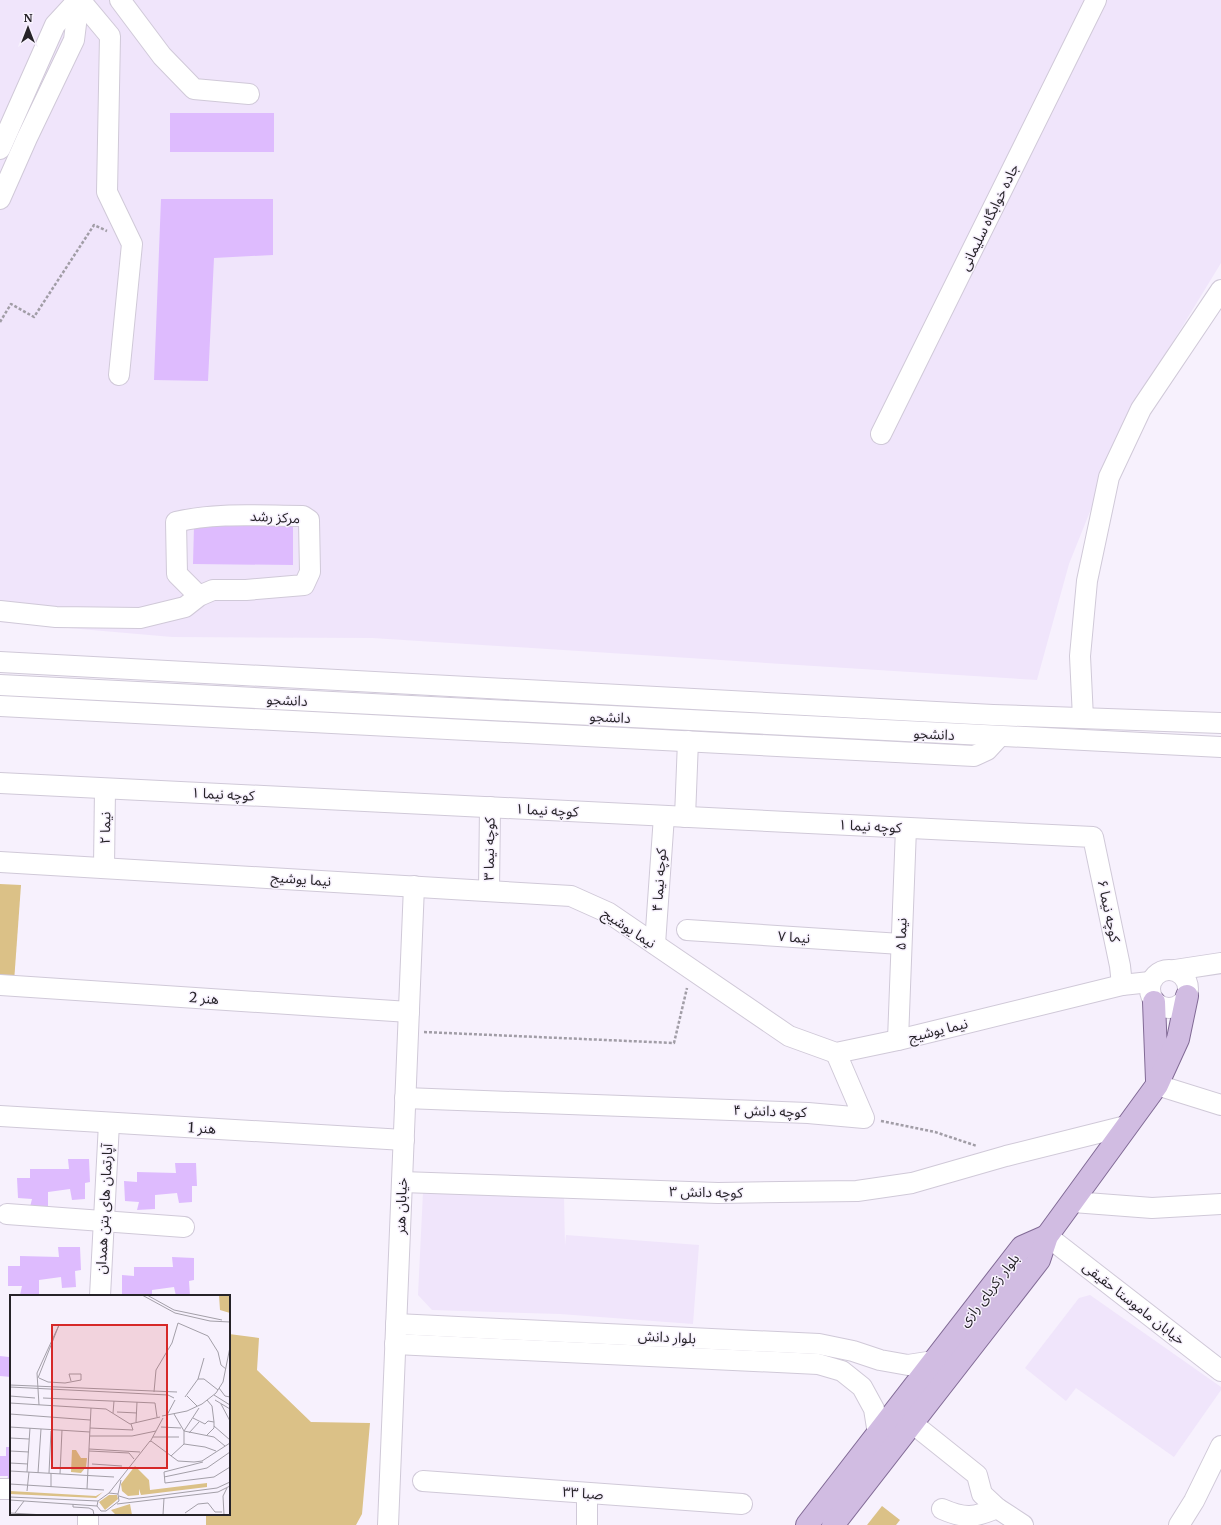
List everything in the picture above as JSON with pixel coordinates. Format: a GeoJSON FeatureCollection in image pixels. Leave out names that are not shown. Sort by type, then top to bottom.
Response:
{"type":"FeatureCollection","features":[{"type":"Feature","properties":{"kind":"main road"},"geometry":{"type":"LineString","coordinates":[[1152,992],[1157,1085]]}},
{"type":"Feature","properties":{"kind":"main road"},"geometry":{"type":"LineString","coordinates":[[1047,1236],[1157,1085],[1178,1039],[1187,994]]}},
{"type":"Feature","properties":{"kind":"main road","name":"بلوار زکریای رازی"},"geometry":{"type":"LineString","coordinates":[[807,1525],[1022,1247],[1047,1236]]}},
{"type":"Feature","properties":{"kind":"main road","name":"بلوار زکریای رازی"},"geometry":{"type":"LineString","coordinates":[[833,1525],[1039,1260],[1047,1236]]}},
{"type":"Feature","properties":{"kind":"street"},"geometry":{"type":"LineString","coordinates":[[0,149],[55,25],[79,0]]}},
{"type":"Feature","properties":{"kind":"street"},"geometry":{"type":"LineString","coordinates":[[0,199],[27,138],[74,40],[79,0]]}},
{"type":"Feature","properties":{"kind":"street"},"geometry":{"type":"LineString","coordinates":[[79,0],[110,36],[107,192],[132,244],[119,375]]}},
{"type":"Feature","properties":{"kind":"street"},"geometry":{"type":"LineString","coordinates":[[120,0],[162,56],[194,89],[249,94]]}},
{"type":"Feature","properties":{"kind":"street","name":"جاده خوابگاه سلیمانی"},"geometry":{"type":"LineString","coordinates":[[881,434],[1096,0]]}},
{"type":"Feature","properties":{"kind":"street"},"geometry":{"type":"LineString","coordinates":[[1083,718],[1080,656],[1087,581],[1109,477],[1142,409],[1221,290]]}},
{"type":"Feature","properties":{"kind":"street","name":"مرکز رشد"},"geometry":{"type":"LineString","coordinates":[[0,611],[56,617],[140,618],[185,607],[199,596],[213,590],[246,590],[304,585],[310,572],[308,520],[303,516],[247,515],[195,517],[176,522],[177,574],[199,596]]}},
{"type":"Feature","properties":{"kind":"street","name":"دانشجو"},"geometry":{"type":"LineString","coordinates":[[0,662],[1083,718],[1221,723]]}},
{"type":"Feature","properties":{"kind":"street","name":"دانشجو"},"geometry":{"type":"LineString","coordinates":[[0,685],[1000,737],[1221,747]]}},
{"type":"Feature","properties":{"kind":"street"},"geometry":{"type":"LineString","coordinates":[[0,706],[974,756],[987,750],[1000,737]]}},
{"type":"Feature","properties":{"kind":"street"},"geometry":{"type":"LineString","coordinates":[[685,817],[688,741]]}},
{"type":"Feature","properties":{"kind":"street","name":"کوچه نیما ۱"},"geometry":{"type":"LineString","coordinates":[[0,783],[1093,837]]}},
{"type":"Feature","properties":{"kind":"street","name":"نیما ۲"},"geometry":{"type":"LineString","coordinates":[[104,867],[105,789]]}},
{"type":"Feature","properties":{"kind":"street","name":"کوچه نیما ۳"},"geometry":{"type":"LineString","coordinates":[[488,890],[490,807]]}},
{"type":"Feature","properties":{"kind":"street","name":"کوچه نیما ۴"},"geometry":{"type":"LineString","coordinates":[[655,944],[664,816]]}},
{"type":"Feature","properties":{"kind":"street","name":"نیما ۵"},"geometry":{"type":"LineString","coordinates":[[898,1040],[906,828]]}},
{"type":"Feature","properties":{"kind":"street","name":"کوچه نیما ۶"},"geometry":{"type":"LineString","coordinates":[[1093,837],[1120,966],[1122,985]]}},
{"type":"Feature","properties":{"kind":"street","name":"نیما یوشیج"},"geometry":{"type":"LineString","coordinates":[[0,862],[571,896],[609,913],[789,1036],[836,1053],[898,1040],[1122,985],[1152,992]]}},
{"type":"Feature","properties":{"kind":"street","name":"خیابان هنر"},"geometry":{"type":"LineString","coordinates":[[388,1525],[414,886]]}},
{"type":"Feature","properties":{"kind":"street","name":"نیما ۷"},"geometry":{"type":"LineString","coordinates":[[687,930],[901,944]]}},
{"type":"Feature","properties":{"kind":"street"},"geometry":{"type":"LineString","coordinates":[[1221,963],[1175,970],[1165,970],[1156,974],[1152,992],[1162,1007],[1172,1008],[1181,1004],[1187,994],[1221,968]]}},
{"type":"Feature","properties":{"kind":"street"},"geometry":{"type":"LineString","coordinates":[[1175,970],[1184,976],[1188,986],[1187,994]]}},
{"type":"Feature","properties":{"kind":"street","name":"هنر 2"},"geometry":{"type":"LineString","coordinates":[[0,985],[409,1021]]}},
{"type":"Feature","properties":{"kind":"street"},"geometry":{"type":"LineString","coordinates":[[836,1053],[864,1118]]}},
{"type":"Feature","properties":{"kind":"street"},"geometry":{"type":"LineString","coordinates":[[1157,1085],[1221,1105]]}},
{"type":"Feature","properties":{"kind":"street","name":"کوچه دانش ۴"},"geometry":{"type":"LineString","coordinates":[[405,1098],[808,1113],[864,1118]]}},
{"type":"Feature","properties":{"kind":"street","name":"هنر 1"},"geometry":{"type":"LineString","coordinates":[[0,1116],[108,1129],[404,1140]]}},
{"type":"Feature","properties":{"kind":"street","name":"کوچه دانش ۳"},"geometry":{"type":"LineString","coordinates":[[402,1182],[718,1193],[857,1191],[912,1183],[1006,1156],[1126,1126]]}},
{"type":"Feature","properties":{"kind":"street"},"geometry":{"type":"LineString","coordinates":[[18,1131],[108,1129],[188,1140]]}},
{"type":"Feature","properties":{"kind":"street","name":"آپارتمان های بتن همدان"},"geometry":{"type":"LineString","coordinates":[[100,1295],[108,1129]]}},
{"type":"Feature","properties":{"kind":"street"},"geometry":{"type":"LineString","coordinates":[[1073,1202],[1152,1208],[1221,1204]]}},
{"type":"Feature","properties":{"kind":"street"},"geometry":{"type":"LineString","coordinates":[[7,1214],[184,1227]]}},
{"type":"Feature","properties":{"kind":"street","name":"خیابان ماموستا حقیقی"},"geometry":{"type":"LineString","coordinates":[[1047,1236],[1221,1370]]}},
{"type":"Feature","properties":{"kind":"street","name":"بلوار دانش"},"geometry":{"type":"LineString","coordinates":[[396,1324],[819,1344],[853,1351],[880,1360],[908,1365],[934,1361]]}},
{"type":"Feature","properties":{"kind":"street","name":"بلوار دانش"},"geometry":{"type":"LineString","coordinates":[[395,1344],[818,1364],[842,1371],[862,1387],[874,1409],[878,1434]]}},
{"type":"Feature","properties":{"kind":"street"},"geometry":{"type":"LineString","coordinates":[[818,1364],[819,1344]]}},
{"type":"Feature","properties":{"kind":"street"},"geometry":{"type":"LineString","coordinates":[[912,1423],[977,1475],[982,1494],[997,1508],[1023,1525]]}},
{"type":"Feature","properties":{"kind":"street"},"geometry":{"type":"LineString","coordinates":[[1179,1525],[1194,1501],[1221,1446]]}},
{"type":"Feature","properties":{"kind":"street","name":"۳۳ صبا"},"geometry":{"type":"LineString","coordinates":[[424,1481],[742,1504]]}},
{"type":"Feature","properties":{"kind":"street"},"geometry":{"type":"LineString","coordinates":[[587,1493],[587,1525]]}},
{"type":"Feature","properties":{"kind":"street"},"geometry":{"type":"LineString","coordinates":[[377,1525],[388,1501]]}},
{"type":"Feature","properties":{"kind":"street"},"geometry":{"type":"LineString","coordinates":[[942,1510],[958,1516],[978,1516],[997,1508]]}},
{"type":"Feature","properties":{"kind":"path"},"geometry":{"type":"LineString","coordinates":[[0,322],[11,304],[34,317],[94,225],[132,244]]}},
{"type":"Feature","properties":{"kind":"path"},"geometry":{"type":"LineString","coordinates":[[409,1021],[674,1043],[692,970]]}},
{"type":"Feature","properties":{"kind":"path"},"geometry":{"type":"LineString","coordinates":[[864,1118],[936,1132],[978,1146]]}},
{"type":"Feature","properties":{"kind":"shaded area"},"geometry":{"type":"Polygon","coordinates":[[[0,0],[1221,0],[1221,263],[1129,414],[1069,564],[1037,680],[372,638],[172,637],[0,622],[0,0]]]}},
{"type":"Feature","properties":{"kind":"shaded area"},"geometry":{"type":"Polygon","coordinates":[[[0,884],[21,885],[14,982],[0,981],[0,884]]]}},
{"type":"Feature","properties":{"kind":"shaded area"},"geometry":{"type":"Polygon","coordinates":[[[423,1192],[564,1197],[565,1246],[566,1235],[699,1245],[693,1324],[560,1314],[432,1310],[418,1295],[423,1192]]]}},
{"type":"Feature","properties":{"kind":"shaded area"},"geometry":{"type":"Polygon","coordinates":[[[1090,1295],[1221,1387],[1221,1390],[1174,1457],[1076,1388],[1066,1401],[1025,1368],[1079,1298],[1090,1295]]]}},
{"type":"Feature","properties":{"kind":"shaded area"},"geometry":{"type":"Polygon","coordinates":[[[230,1334],[259,1338],[257,1370],[311,1422],[370,1423],[362,1514],[356,1525],[206,1525],[206,1515],[230,1515],[230,1334]]]}},
{"type":"Feature","properties":{"kind":"shaded area"},"geometry":{"type":"Polygon","coordinates":[[[882,1506],[900,1520],[896,1525],[867,1525],[882,1506]]]}},
{"type":"Feature","properties":{"kind":"building"},"geometry":{"type":"Polygon","coordinates":[[[170,113],[274,113],[274,152],[170,152],[170,113]]]}},
{"type":"Feature","properties":{"kind":"building"},"geometry":{"type":"Polygon","coordinates":[[[161,199],[273,199],[273,255],[214,258],[208,381],[154,380],[161,199]]]}},
{"type":"Feature","properties":{"kind":"building"},"geometry":{"type":"Polygon","coordinates":[[[194,526],[293,526],[293,565],[193,564],[194,526]]]}},
{"type":"Feature","properties":{"kind":"building"},"geometry":{"type":"Polygon","coordinates":[[[68,1159],[89,1159],[90,1182],[85,1183],[85,1199],[72,1200],[70,1189],[48,1192],[48,1206],[30,1207],[32,1199],[18,1198],[17,1178],[30,1178],[30,1169],[69,1169],[68,1159]]]}},
{"type":"Feature","properties":{"kind":"building"},"geometry":{"type":"Polygon","coordinates":[[[175,1163],[196,1163],[197,1186],[192,1186],[192,1202],[179,1203],[177,1193],[155,1195],[155,1209],[137,1210],[139,1202],[125,1201],[124,1181],[137,1182],[137,1172],[176,1173],[175,1163]]]}},
{"type":"Feature","properties":{"kind":"building"},"geometry":{"type":"Polygon","coordinates":[[[58,1247],[80,1247],[81,1270],[75,1271],[76,1287],[62,1288],[61,1277],[39,1280],[39,1294],[20,1295],[22,1286],[8,1286],[8,1266],[20,1266],[20,1256],[59,1257],[58,1247]]]}},
{"type":"Feature","properties":{"kind":"building"},"geometry":{"type":"Polygon","coordinates":[[[172,1257],[194,1258],[194,1280],[189,1281],[190,1295],[176,1295],[174,1287],[152,1290],[152,1295],[122,1295],[122,1275],[134,1276],[134,1267],[173,1267],[172,1257]]]}},
{"type":"Feature","properties":{"kind":"building"},"geometry":{"type":"Polygon","coordinates":[[[10,1347],[10,1377],[0,1376],[0,1356],[9,1357],[10,1347]]]}},
{"type":"Feature","properties":{"kind":"building"},"geometry":{"type":"Polygon","coordinates":[[[6,1447],[10,1447],[10,1485],[6,1485],[8,1476],[0,1476],[0,1456],[6,1456],[6,1447]]]}}]}
